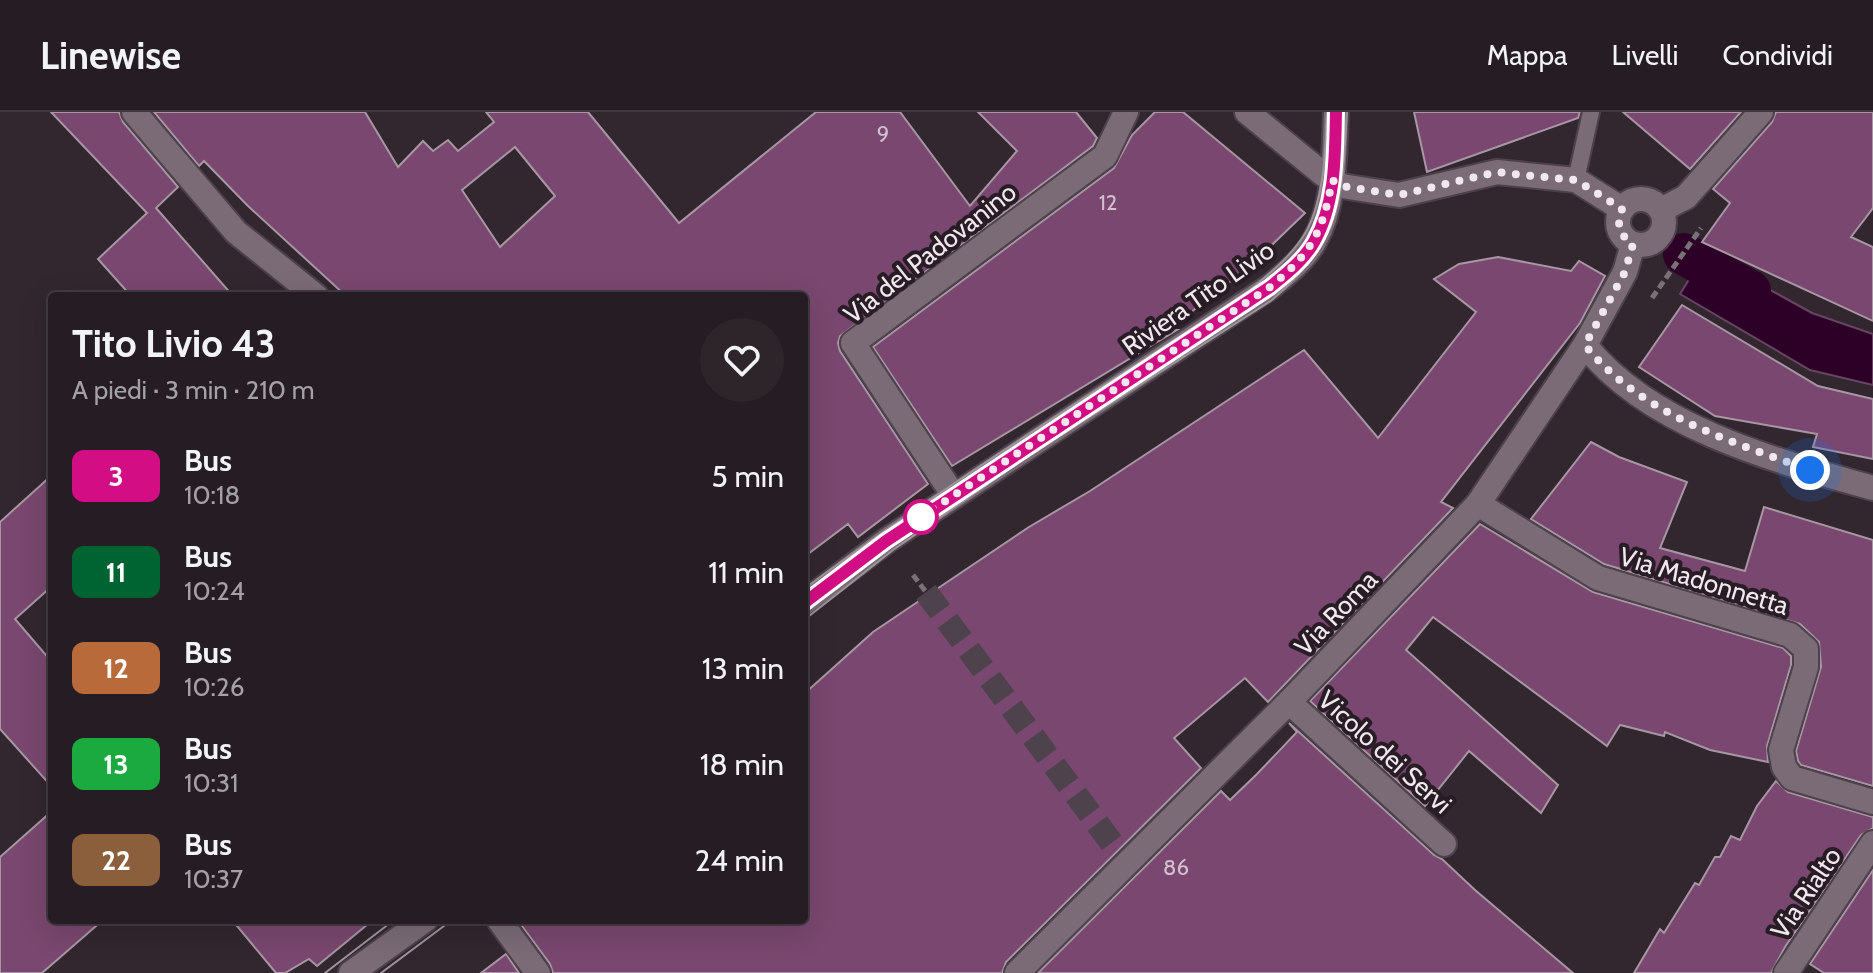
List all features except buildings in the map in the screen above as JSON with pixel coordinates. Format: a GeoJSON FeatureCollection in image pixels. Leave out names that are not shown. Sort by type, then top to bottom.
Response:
{"type":"FeatureCollection","features":[{"type":"Feature","properties":{"kind":"street"},"geometry":{"type":"LineString","coordinates":[[134,112],[236,232],[311,292]]}},
{"type":"Feature","properties":{"kind":"street","name":"Via del Padovanino"},"geometry":{"type":"LineString","coordinates":[[954,496],[853,343],[1105,156],[1126,112]]}},
{"type":"Feature","properties":{"kind":"street"},"geometry":{"type":"LineString","coordinates":[[1247,112],[1342,186],[1399,195],[1497,172],[1576,180],[1622,209]]}},
{"type":"Feature","properties":{"kind":"street","name":"Riviera Tito Livio"},"geometry":{"type":"LineString","coordinates":[[808,600],[886,541],[1270,287],[1292,269],[1314,243],[1326,212],[1332,180],[1336,112]]}},
{"type":"Feature","properties":{"kind":"street"},"geometry":{"type":"LineString","coordinates":[[1661,210],[1686,197],[1761,112]]}},
{"type":"Feature","properties":{"kind":"street"},"geometry":{"type":"LineString","coordinates":[[1641,199],[1652,202],[1661,210],[1663,232],[1645,245],[1633,244],[1619,229],[1618,219],[1622,209],[1630,202],[1641,199]]}},
{"type":"Feature","properties":{"kind":"street","name":"Via Roma"},"geometry":{"type":"LineString","coordinates":[[1017,973],[1120,855],[1289,702],[1478,504],[1585,345],[1625,272],[1633,244]]}},
{"type":"Feature","properties":{"kind":"street"},"geometry":{"type":"LineString","coordinates":[[1585,345],[1626,387],[1679,419],[1753,450],[1873,488]]}},
{"type":"Feature","properties":{"kind":"street","name":"Via Madonnetta"},"geometry":{"type":"LineString","coordinates":[[1478,504],[1598,578],[1790,635],[1806,649],[1806,667],[1781,750],[1784,767],[1792,778],[1873,802]]}},
{"type":"Feature","properties":{"kind":"street","name":"Vicolo dei Servi"},"geometry":{"type":"LineString","coordinates":[[1289,702],[1444,844]]}},
{"type":"Feature","properties":{"kind":"street","name":"Via Rialto"},"geometry":{"type":"LineString","coordinates":[[1786,973],[1873,843]]}},
{"type":"Feature","properties":{"kind":"street"},"geometry":{"type":"LineString","coordinates":[[351,973],[419,924]]}},
{"type":"Feature","properties":{"kind":"street"},"geometry":{"type":"LineString","coordinates":[[502,924],[538,973]]}},
{"type":"Feature","properties":{"kind":"lane"},"geometry":{"type":"LineString","coordinates":[[1576,180],[1591,112]]}},
{"type":"Feature","properties":{"kind":"path"},"geometry":{"type":"LineString","coordinates":[[1667,279],[1697,234]]}},
{"type":"Feature","properties":{"kind":"path"},"geometry":{"type":"LineString","coordinates":[[913,575],[926,592]]}},
{"type":"Feature","properties":{"kind":"shaded area"},"geometry":{"type":"Polygon","coordinates":[[[1705,254],[1812,313],[1873,334],[1873,385],[1810,370],[1680,294],[1705,254]]]}},
{"type":"Feature","properties":{"kind":"waterway"},"geometry":{"type":"LineString","coordinates":[[1684,254],[1750,291]]}},
{"type":"Feature","properties":{"kind":"tunnel"},"geometry":{"type":"LineString","coordinates":[[926,592],[1114,846]]}},
{"type":"Feature","properties":{"kind":"tram line"},"geometry":{"type":"LineString","coordinates":[[808,586],[969,473],[1250,290],[1273,270],[1302,239],[1313,216],[1323,172],[1327,112]]}},
{"type":"Feature","properties":{"kind":"tram line"},"geometry":{"type":"LineString","coordinates":[[808,617],[893,550],[1021,461],[1272,300],[1296,278],[1326,237],[1334,216],[1340,195],[1347,112]]}},
{"type":"Feature","properties":{"kind":"tram line"},"geometry":{"type":"LineString","coordinates":[[325,973],[389,924]]}},
{"type":"Feature","properties":{"kind":"tram line"},"geometry":{"type":"LineString","coordinates":[[381,973],[447,924]]}},
{"type":"Feature","properties":{"kind":"bus line","name":"3"},"geometry":{"type":"LineString","coordinates":[[808,600],[886,541],[1270,287],[1292,269],[1314,243],[1326,212],[1332,180],[1336,112]]}},
{"type":"Feature","properties":{"kind":"route"},"geometry":{"type":"LineString","coordinates":[[921,517],[1270,287],[1292,269],[1314,243],[1326,212],[1332,180],[1342,186],[1399,195],[1497,172],[1576,180],[1592,188],[1622,209],[1618,219],[1619,229],[1633,244],[1625,272],[1585,345],[1626,387],[1679,419],[1738,445],[1810,470]]}}]}
